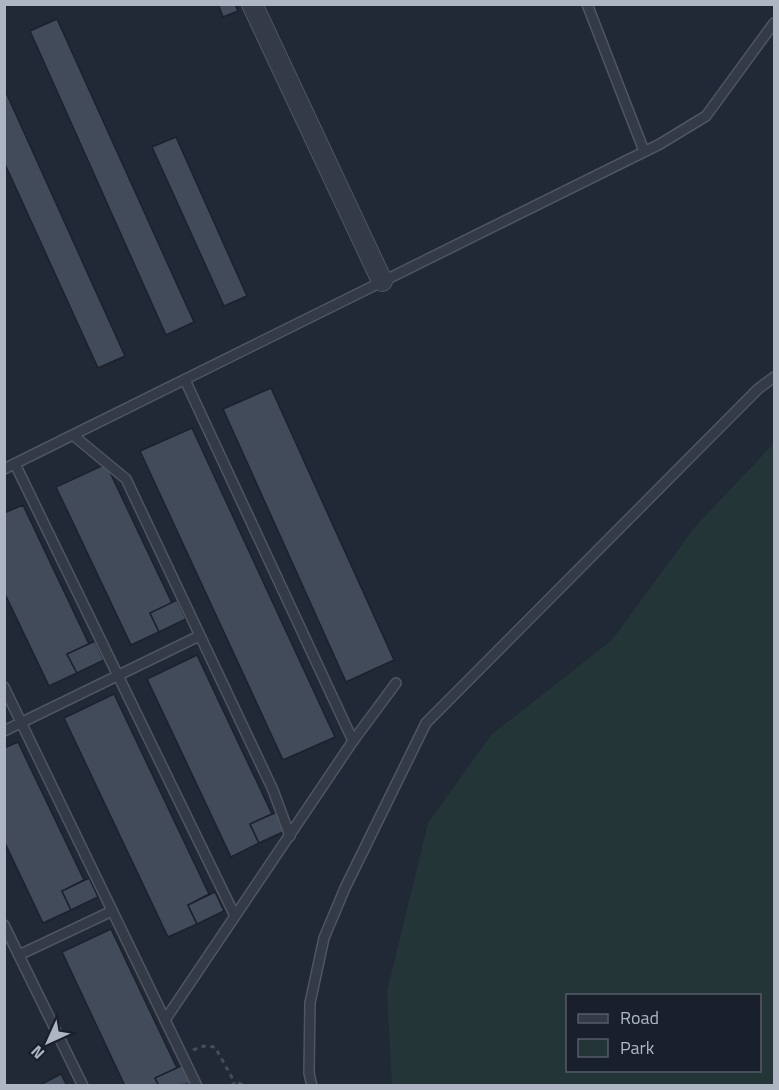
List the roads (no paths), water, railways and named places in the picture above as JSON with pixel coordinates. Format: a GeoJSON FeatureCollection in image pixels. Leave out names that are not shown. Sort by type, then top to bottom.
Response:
{"type":"FeatureCollection","features":[{"type":"Feature","properties":{"kind":"street"},"geometry":{"type":"LineString","coordinates":[[252,4],[382,281]]}},
{"type":"Feature","properties":{"kind":"lane"},"geometry":{"type":"LineString","coordinates":[[587,4],[644,152]]}},
{"type":"Feature","properties":{"kind":"lane"},"geometry":{"type":"LineString","coordinates":[[4,469],[644,152],[706,116],[774,23]]}},
{"type":"Feature","properties":{"kind":"lane"},"geometry":{"type":"LineString","coordinates":[[312,1086],[309,1073],[310,1003],[324,938],[345,888],[426,723],[758,389],[774,377]]}},
{"type":"Feature","properties":{"kind":"lane"},"geometry":{"type":"LineString","coordinates":[[184,380],[353,741]]}},
{"type":"Feature","properties":{"kind":"lane"},"geometry":{"type":"LineString","coordinates":[[74,436],[126,479],[273,790],[290,836]]}},
{"type":"Feature","properties":{"kind":"lane"},"geometry":{"type":"LineString","coordinates":[[15,464],[235,916]]}},
{"type":"Feature","properties":{"kind":"lane"},"geometry":{"type":"LineString","coordinates":[[4,731],[199,636]]}},
{"type":"Feature","properties":{"kind":"lane"},"geometry":{"type":"LineString","coordinates":[[165,1020],[353,741],[396,683]]}},
{"type":"Feature","properties":{"kind":"lane"},"geometry":{"type":"LineString","coordinates":[[4,687],[197,1086]]}},
{"type":"Feature","properties":{"kind":"lane"},"geometry":{"type":"LineString","coordinates":[[19,955],[112,911]]}},
{"type":"Feature","properties":{"kind":"lane"},"geometry":{"type":"LineString","coordinates":[[4,925],[83,1086]]}}]}
